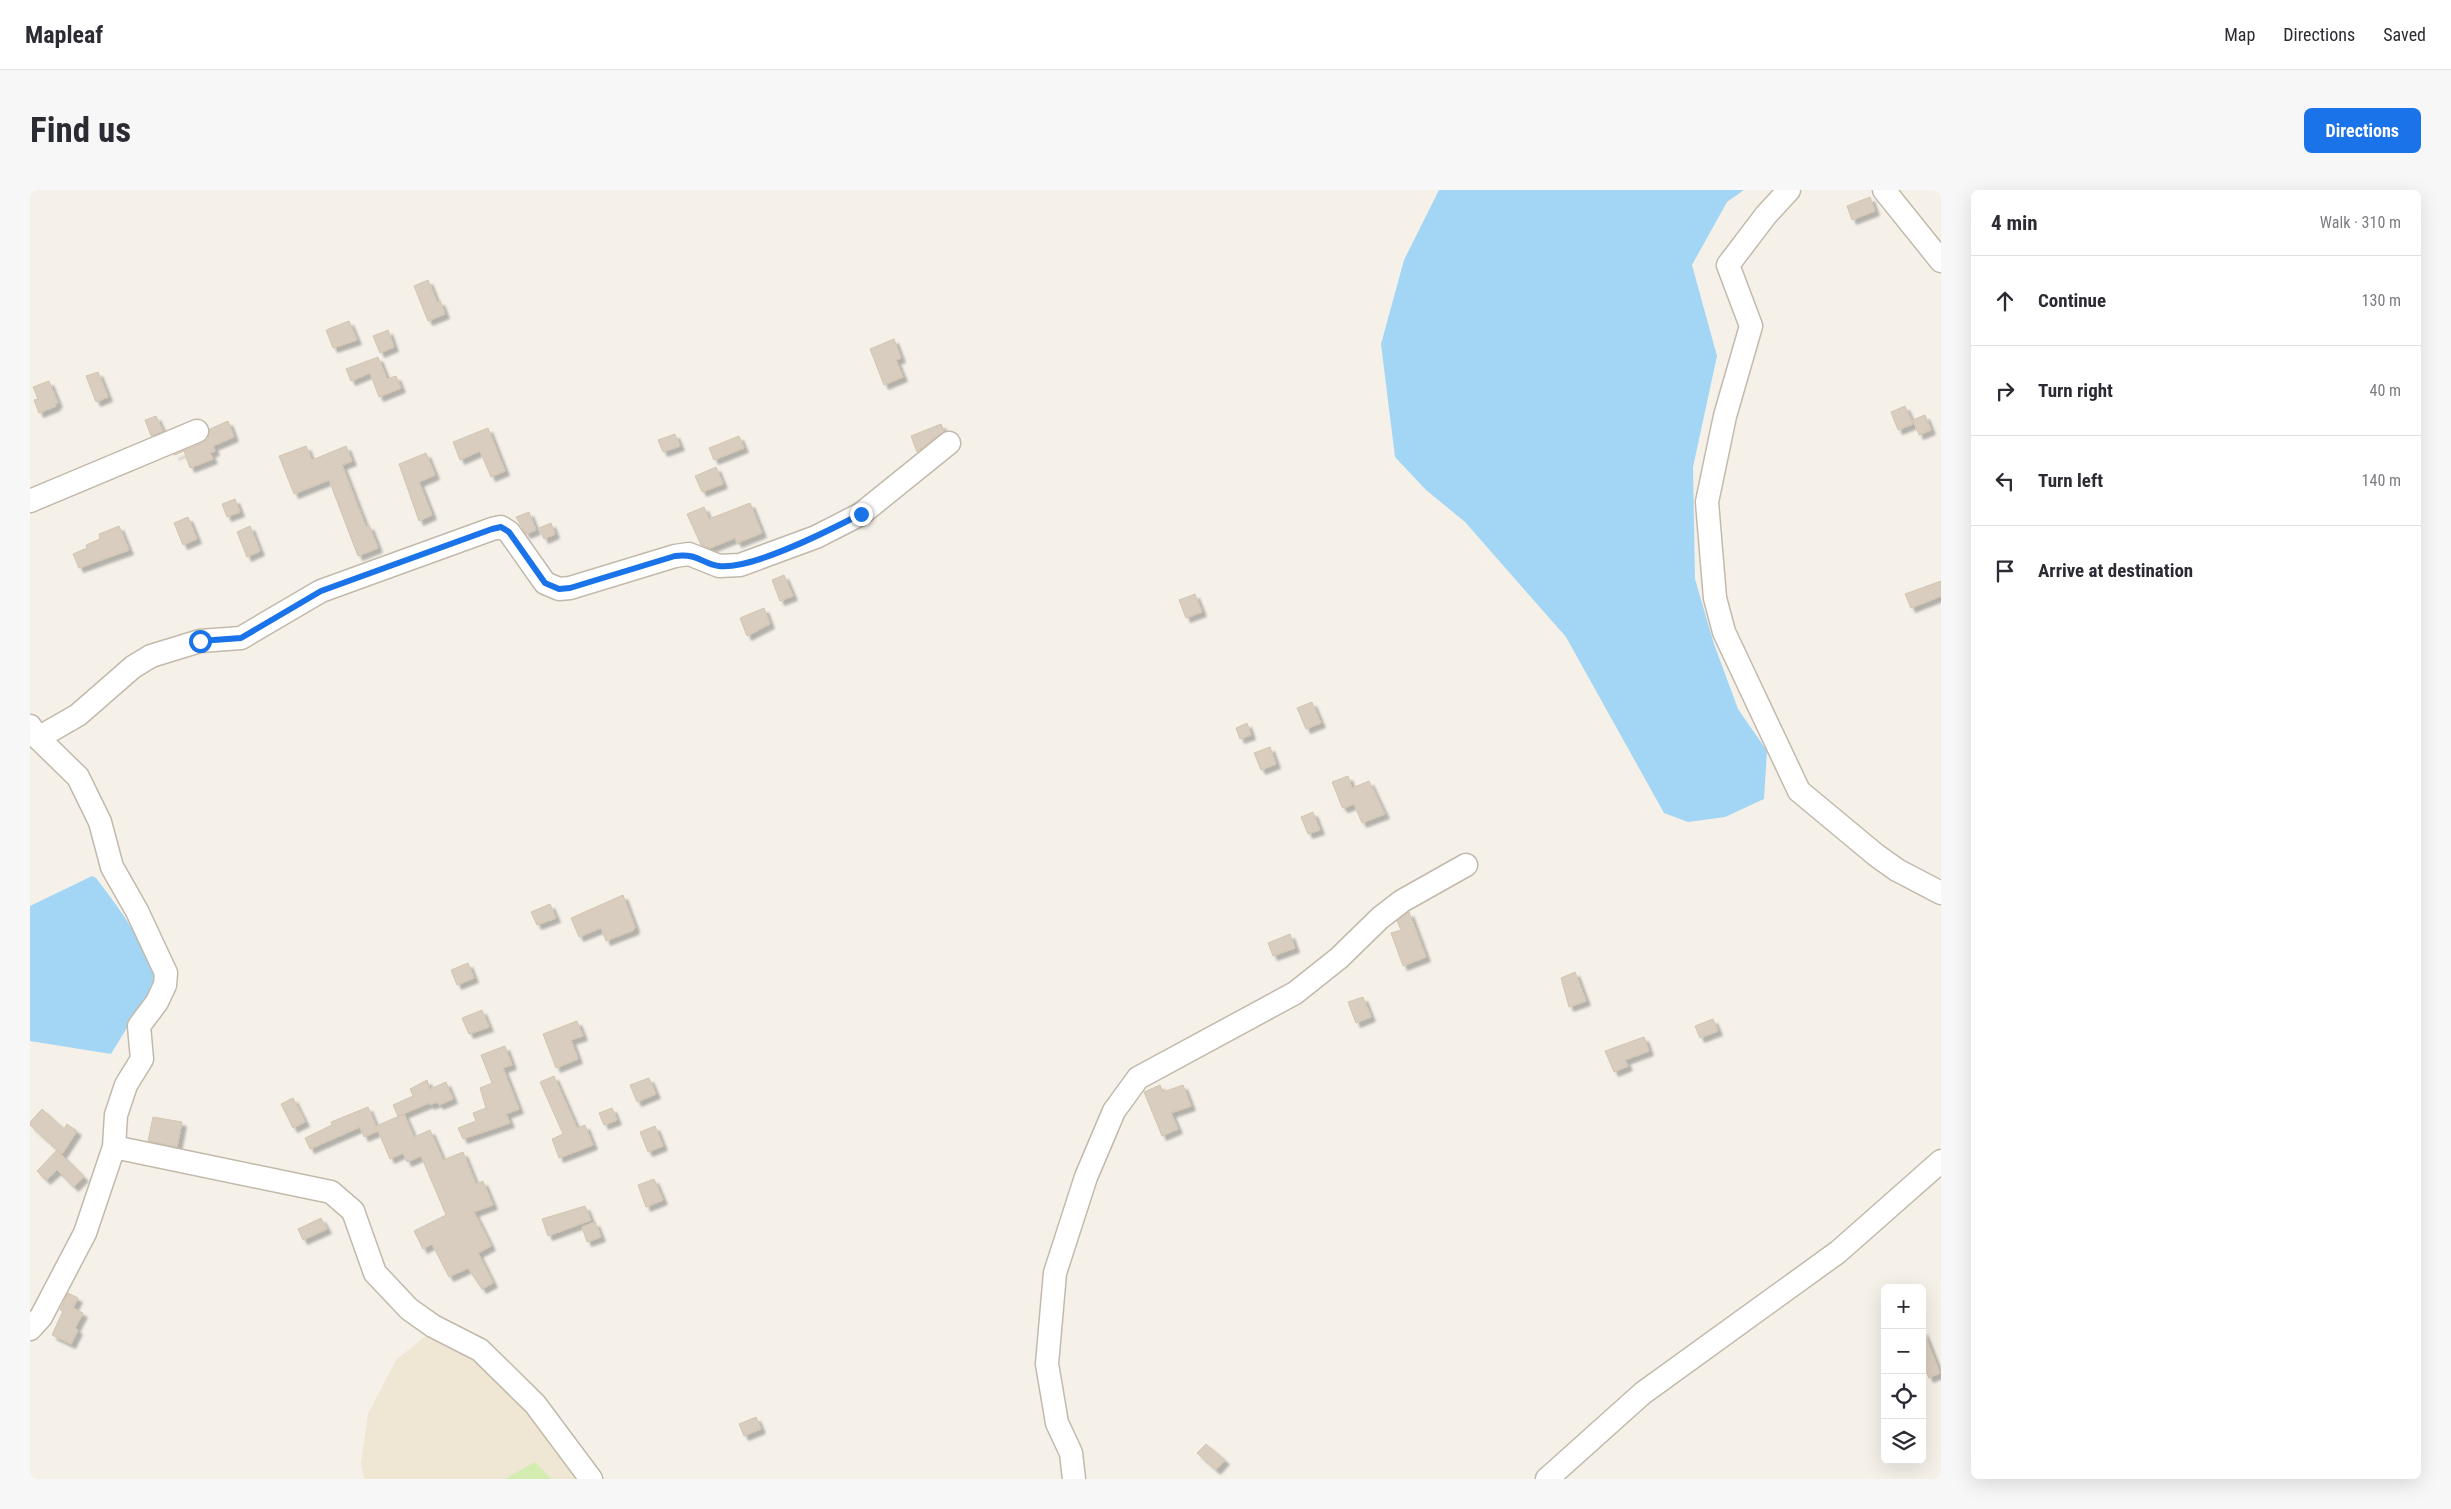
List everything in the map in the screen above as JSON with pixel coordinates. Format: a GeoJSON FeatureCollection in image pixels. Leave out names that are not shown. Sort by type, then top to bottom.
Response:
{"type":"FeatureCollection","features":[{"type":"Feature","properties":{"kind":"street"},"geometry":{"type":"LineString","coordinates":[[1789,190],[1766,215],[1728,265],[1751,326],[1721,432],[1707,502],[1716,598],[1724,632],[1799,791],[1876,855],[1897,870],[1941,893]]}},
{"type":"Feature","properties":{"kind":"street"},"geometry":{"type":"LineString","coordinates":[[1884,190],[1941,261]]}},
{"type":"Feature","properties":{"kind":"street"},"geometry":{"type":"LineString","coordinates":[[30,501],[197,431]]}},
{"type":"Feature","properties":{"kind":"street"},"geometry":{"type":"LineString","coordinates":[[30,1329],[41,1317],[85,1233],[114,1147],[116,1115],[126,1085],[142,1059],[139,1026],[161,994],[165,986],[166,973],[137,911],[112,867],[100,822],[78,777],[32,731],[78,716],[133,667],[151,656],[200,641],[241,638],[321,591],[492,529],[501,527],[509,532],[545,583],[559,589],[570,588],[675,556],[689,554],[719,566],[740,565],[816,537],[861,514],[899,486],[949,443]]}},
{"type":"Feature","properties":{"kind":"street"},"geometry":{"type":"LineString","coordinates":[[1074,1479],[1071,1453],[1057,1423],[1048,1364],[1056,1273],[1086,1177],[1114,1111],[1138,1078],[1295,993],[1339,958],[1387,912],[1402,901],[1466,865]]}},
{"type":"Feature","properties":{"kind":"street"},"geometry":{"type":"LineString","coordinates":[[114,1147],[331,1192],[353,1211],[375,1273],[409,1309],[433,1326],[480,1350],[535,1404],[591,1479]]}},
{"type":"Feature","properties":{"kind":"street"},"geometry":{"type":"LineString","coordinates":[[1547,1479],[1643,1393],[1838,1252],[1941,1161]]}},
{"type":"Feature","properties":{"kind":"shaded area"},"geometry":{"type":"Polygon","coordinates":[[[432,1331],[479,1354],[586,1479],[364,1479],[361,1463],[368,1414],[396,1360],[432,1331]]]}},
{"type":"Feature","properties":{"kind":"green space"},"geometry":{"type":"Polygon","coordinates":[[[535,1462],[551,1479],[505,1479],[535,1462]]]}},
{"type":"Feature","properties":{"kind":"water"},"geometry":{"type":"Polygon","coordinates":[[[1439,190],[1744,190],[1727,202],[1692,265],[1717,356],[1693,467],[1695,579],[1714,644],[1738,709],[1767,751],[1764,799],[1725,817],[1688,822],[1664,813],[1566,637],[1465,522],[1426,490],[1395,457],[1381,344],[1404,260],[1439,190]]]}},
{"type":"Feature","properties":{"kind":"water"},"geometry":{"type":"Polygon","coordinates":[[[92,876],[96,878],[114,902],[139,940],[156,980],[111,1054],[30,1041],[30,906],[92,876]]]}},
{"type":"Feature","properties":{"kind":"building"},"geometry":{"type":"Polygon","coordinates":[[[1870,197],[1875,211],[1852,220],[1847,206],[1870,197]]]}},
{"type":"Feature","properties":{"kind":"building"},"geometry":{"type":"Polygon","coordinates":[[[428,280],[437,302],[440,301],[445,314],[428,321],[414,286],[428,280]]]}},
{"type":"Feature","properties":{"kind":"building"},"geometry":{"type":"Polygon","coordinates":[[[349,321],[357,340],[333,348],[326,330],[349,321]]]}},
{"type":"Feature","properties":{"kind":"building"},"geometry":{"type":"Polygon","coordinates":[[[388,330],[394,347],[380,353],[373,336],[388,330]]]}},
{"type":"Feature","properties":{"kind":"building"},"geometry":{"type":"Polygon","coordinates":[[[894,339],[901,358],[896,360],[903,377],[884,385],[870,349],[894,339]]]}},
{"type":"Feature","properties":{"kind":"building"},"geometry":{"type":"Polygon","coordinates":[[[378,357],[387,379],[396,376],[401,388],[379,397],[370,373],[351,381],[346,369],[378,357]]]}},
{"type":"Feature","properties":{"kind":"building"},"geometry":{"type":"Polygon","coordinates":[[[98,372],[108,397],[96,402],[86,376],[98,372]]]}},
{"type":"Feature","properties":{"kind":"building"},"geometry":{"type":"Polygon","coordinates":[[[49,381],[58,403],[55,404],[56,406],[39,413],[34,400],[38,399],[33,387],[49,381]]]}},
{"type":"Feature","properties":{"kind":"building"},"geometry":{"type":"Polygon","coordinates":[[[1905,406],[1913,424],[1898,430],[1891,412],[1905,406]]]}},
{"type":"Feature","properties":{"kind":"building"},"geometry":{"type":"Polygon","coordinates":[[[1925,415],[1931,430],[1919,435],[1913,420],[1925,415]]]}},
{"type":"Feature","properties":{"kind":"building"},"geometry":{"type":"Polygon","coordinates":[[[156,416],[163,431],[151,436],[145,420],[156,416]]]}},
{"type":"Feature","properties":{"kind":"building"},"geometry":{"type":"Polygon","coordinates":[[[228,421],[234,437],[213,446],[215,451],[210,453],[213,459],[190,468],[184,451],[174,455],[202,443],[208,439],[210,429],[228,421]]]}},
{"type":"Feature","properties":{"kind":"building"},"geometry":{"type":"Polygon","coordinates":[[[941,424],[944,431],[917,452],[911,436],[941,424]]]}},
{"type":"Feature","properties":{"kind":"building"},"geometry":{"type":"Polygon","coordinates":[[[488,428],[505,471],[491,477],[480,451],[460,460],[453,442],[488,428]]]}},
{"type":"Feature","properties":{"kind":"building"},"geometry":{"type":"Polygon","coordinates":[[[675,434],[680,446],[663,452],[658,440],[675,434]]]}},
{"type":"Feature","properties":{"kind":"building"},"geometry":{"type":"Polygon","coordinates":[[[739,436],[744,448],[714,460],[709,448],[739,436]]]}},
{"type":"Feature","properties":{"kind":"building"},"geometry":{"type":"Polygon","coordinates":[[[306,446],[312,460],[346,446],[352,461],[342,465],[366,527],[369,525],[378,548],[358,556],[329,480],[294,494],[279,456],[306,446]]]}},
{"type":"Feature","properties":{"kind":"building"},"geometry":{"type":"Polygon","coordinates":[[[426,453],[435,475],[419,482],[432,515],[419,521],[399,464],[426,453]]]}},
{"type":"Feature","properties":{"kind":"building"},"geometry":{"type":"Polygon","coordinates":[[[716,467],[723,484],[702,492],[695,476],[716,467]]]}},
{"type":"Feature","properties":{"kind":"building"},"geometry":{"type":"Polygon","coordinates":[[[235,499],[240,512],[227,517],[222,504],[235,499]]]}},
{"type":"Feature","properties":{"kind":"building"},"geometry":{"type":"Polygon","coordinates":[[[750,503],[762,533],[737,543],[735,538],[710,548],[701,545],[687,514],[704,507],[709,519],[750,503]]]}},
{"type":"Feature","properties":{"kind":"building"},"geometry":{"type":"Polygon","coordinates":[[[529,512],[536,530],[526,534],[516,517],[529,512]]]}},
{"type":"Feature","properties":{"kind":"building"},"geometry":{"type":"Polygon","coordinates":[[[188,517],[197,539],[183,545],[174,523],[188,517]]]}},
{"type":"Feature","properties":{"kind":"building"},"geometry":{"type":"Polygon","coordinates":[[[551,523],[555,534],[544,539],[539,528],[551,523]]]}},
{"type":"Feature","properties":{"kind":"building"},"geometry":{"type":"Polygon","coordinates":[[[119,526],[129,550],[79,568],[73,554],[87,548],[86,545],[100,539],[99,534],[119,526]]]}},
{"type":"Feature","properties":{"kind":"building"},"geometry":{"type":"Polygon","coordinates":[[[250,526],[260,551],[247,557],[237,532],[250,526]]]}},
{"type":"Feature","properties":{"kind":"building"},"geometry":{"type":"Polygon","coordinates":[[[784,575],[793,596],[780,601],[772,580],[784,575]]]}},
{"type":"Feature","properties":{"kind":"building"},"geometry":{"type":"Polygon","coordinates":[[[1941,581],[1941,596],[1911,608],[1905,594],[1941,581]]]}},
{"type":"Feature","properties":{"kind":"building"},"geometry":{"type":"Polygon","coordinates":[[[1195,594],[1202,612],[1186,618],[1179,600],[1195,594]]]}},
{"type":"Feature","properties":{"kind":"building"},"geometry":{"type":"Polygon","coordinates":[[[764,608],[770,624],[747,636],[740,618],[764,608]]]}},
{"type":"Feature","properties":{"kind":"building"},"geometry":{"type":"Polygon","coordinates":[[[1312,702],[1321,723],[1306,729],[1297,708],[1312,702]]]}},
{"type":"Feature","properties":{"kind":"building"},"geometry":{"type":"Polygon","coordinates":[[[1247,723],[1251,735],[1240,739],[1236,728],[1247,723]]]}},
{"type":"Feature","properties":{"kind":"building"},"geometry":{"type":"Polygon","coordinates":[[[1270,747],[1276,764],[1261,770],[1254,753],[1270,747]]]}},
{"type":"Feature","properties":{"kind":"building"},"geometry":{"type":"Polygon","coordinates":[[[1348,776],[1352,788],[1369,781],[1385,814],[1362,823],[1354,804],[1342,807],[1332,782],[1348,776]]]}},
{"type":"Feature","properties":{"kind":"building"},"geometry":{"type":"Polygon","coordinates":[[[1313,812],[1320,830],[1308,834],[1301,817],[1313,812]]]}},
{"type":"Feature","properties":{"kind":"building"},"geometry":{"type":"Polygon","coordinates":[[[623,895],[635,927],[634,930],[606,941],[601,928],[579,937],[571,918],[623,895]]]}},
{"type":"Feature","properties":{"kind":"building"},"geometry":{"type":"Polygon","coordinates":[[[550,904],[556,918],[537,925],[531,912],[550,904]]]}},
{"type":"Feature","properties":{"kind":"building"},"geometry":{"type":"Polygon","coordinates":[[[1409,912],[1426,957],[1403,966],[1391,933],[1401,930],[1397,921],[1409,912]]]}},
{"type":"Feature","properties":{"kind":"building"},"geometry":{"type":"Polygon","coordinates":[[[1290,934],[1295,948],[1273,956],[1268,943],[1290,934]]]}},
{"type":"Feature","properties":{"kind":"building"},"geometry":{"type":"Polygon","coordinates":[[[468,963],[474,978],[457,985],[451,970],[468,963]]]}},
{"type":"Feature","properties":{"kind":"building"},"geometry":{"type":"Polygon","coordinates":[[[1575,972],[1586,1001],[1569,1007],[1561,978],[1575,972]]]}},
{"type":"Feature","properties":{"kind":"building"},"geometry":{"type":"Polygon","coordinates":[[[1363,997],[1371,1017],[1356,1023],[1348,1002],[1363,997]]]}},
{"type":"Feature","properties":{"kind":"building"},"geometry":{"type":"Polygon","coordinates":[[[482,1010],[489,1027],[469,1034],[462,1018],[482,1010]]]}},
{"type":"Feature","properties":{"kind":"building"},"geometry":{"type":"Polygon","coordinates":[[[1713,1019],[1718,1031],[1700,1038],[1695,1026],[1713,1019]]]}},
{"type":"Feature","properties":{"kind":"building"},"geometry":{"type":"Polygon","coordinates":[[[577,1021],[583,1036],[571,1040],[578,1059],[556,1068],[543,1034],[577,1021]]]}},
{"type":"Feature","properties":{"kind":"building"},"geometry":{"type":"Polygon","coordinates":[[[1644,1037],[1649,1051],[1625,1060],[1628,1066],[1614,1072],[1605,1051],[1644,1037]]]}},
{"type":"Feature","properties":{"kind":"building"},"geometry":{"type":"Polygon","coordinates":[[[505,1046],[512,1065],[503,1068],[519,1109],[506,1114],[510,1123],[463,1139],[458,1128],[476,1121],[473,1113],[486,1108],[480,1088],[492,1083],[481,1055],[505,1046]]]}},
{"type":"Feature","properties":{"kind":"building"},"geometry":{"type":"Polygon","coordinates":[[[554,1076],[577,1128],[585,1125],[593,1145],[559,1158],[552,1139],[563,1134],[540,1082],[554,1076]]]}},
{"type":"Feature","properties":{"kind":"building"},"geometry":{"type":"Polygon","coordinates":[[[649,1078],[656,1094],[637,1102],[630,1085],[649,1078]]]}},
{"type":"Feature","properties":{"kind":"building"},"geometry":{"type":"Polygon","coordinates":[[[427,1080],[430,1089],[446,1082],[453,1099],[439,1105],[437,1102],[430,1105],[429,1103],[398,1116],[393,1105],[413,1096],[410,1089],[427,1080]]]}},
{"type":"Feature","properties":{"kind":"building"},"geometry":{"type":"Polygon","coordinates":[[[1160,1085],[1163,1092],[1183,1085],[1191,1106],[1171,1113],[1178,1129],[1162,1136],[1144,1092],[1160,1085]]]}},
{"type":"Feature","properties":{"kind":"building"},"geometry":{"type":"Polygon","coordinates":[[[293,1098],[305,1122],[293,1128],[281,1104],[293,1098]]]}},
{"type":"Feature","properties":{"kind":"building"},"geometry":{"type":"Polygon","coordinates":[[[368,1107],[376,1126],[404,1114],[414,1137],[430,1130],[443,1160],[463,1152],[476,1184],[483,1181],[493,1205],[474,1212],[491,1246],[478,1253],[493,1283],[482,1289],[468,1268],[449,1277],[432,1244],[423,1249],[414,1231],[446,1215],[421,1156],[407,1162],[403,1153],[390,1159],[378,1131],[364,1137],[360,1127],[310,1149],[305,1138],[332,1125],[331,1122],[368,1107]]]}},
{"type":"Feature","properties":{"kind":"building"},"geometry":{"type":"Polygon","coordinates":[[[612,1108],[617,1120],[604,1125],[599,1113],[612,1108]]]}},
{"type":"Feature","properties":{"kind":"building"},"geometry":{"type":"Polygon","coordinates":[[[42,1109],[64,1129],[67,1124],[77,1131],[62,1154],[30,1125],[30,1122],[42,1109]]]}},
{"type":"Feature","properties":{"kind":"building"},"geometry":{"type":"Polygon","coordinates":[[[153,1117],[182,1122],[177,1147],[148,1141],[153,1117]]]}},
{"type":"Feature","properties":{"kind":"building"},"geometry":{"type":"Polygon","coordinates":[[[655,1126],[663,1146],[648,1152],[640,1132],[655,1126]]]}},
{"type":"Feature","properties":{"kind":"building"},"geometry":{"type":"Polygon","coordinates":[[[57,1150],[84,1177],[74,1187],[57,1170],[46,1180],[37,1171],[57,1150]]]}},
{"type":"Feature","properties":{"kind":"building"},"geometry":{"type":"Polygon","coordinates":[[[654,1179],[663,1200],[646,1207],[638,1185],[654,1179]]]}},
{"type":"Feature","properties":{"kind":"building"},"geometry":{"type":"Polygon","coordinates":[[[585,1206],[591,1220],[548,1236],[542,1219],[585,1206]]]}},
{"type":"Feature","properties":{"kind":"building"},"geometry":{"type":"Polygon","coordinates":[[[321,1218],[327,1229],[303,1240],[298,1229],[321,1218]]]}},
{"type":"Feature","properties":{"kind":"building"},"geometry":{"type":"Polygon","coordinates":[[[595,1222],[601,1237],[587,1242],[582,1227],[595,1222]]]}},
{"type":"Feature","properties":{"kind":"building"},"geometry":{"type":"Polygon","coordinates":[[[68,1293],[78,1298],[73,1308],[83,1313],[75,1328],[78,1330],[71,1344],[52,1335],[63,1311],[60,1310],[68,1293]]]}},
{"type":"Feature","properties":{"kind":"building"},"geometry":{"type":"Polygon","coordinates":[[[1926,1338],[1940,1373],[1929,1378],[1926,1372],[1926,1338]]]}},
{"type":"Feature","properties":{"kind":"building"},"geometry":{"type":"Polygon","coordinates":[[[756,1417],[761,1429],[744,1436],[739,1424],[756,1417]]]}},
{"type":"Feature","properties":{"kind":"building"},"geometry":{"type":"Polygon","coordinates":[[[1206,1444],[1225,1460],[1216,1470],[1197,1453],[1206,1444]]]}},
{"type":"Feature","properties":{"kind":"route"},"geometry":{"type":"LineString","coordinates":[[200,641],[241,638],[321,591],[501,527],[509,532],[520,545],[545,583],[559,589],[570,588],[675,556],[689,554],[719,566],[740,565],[816,537],[861,514]]}}]}
